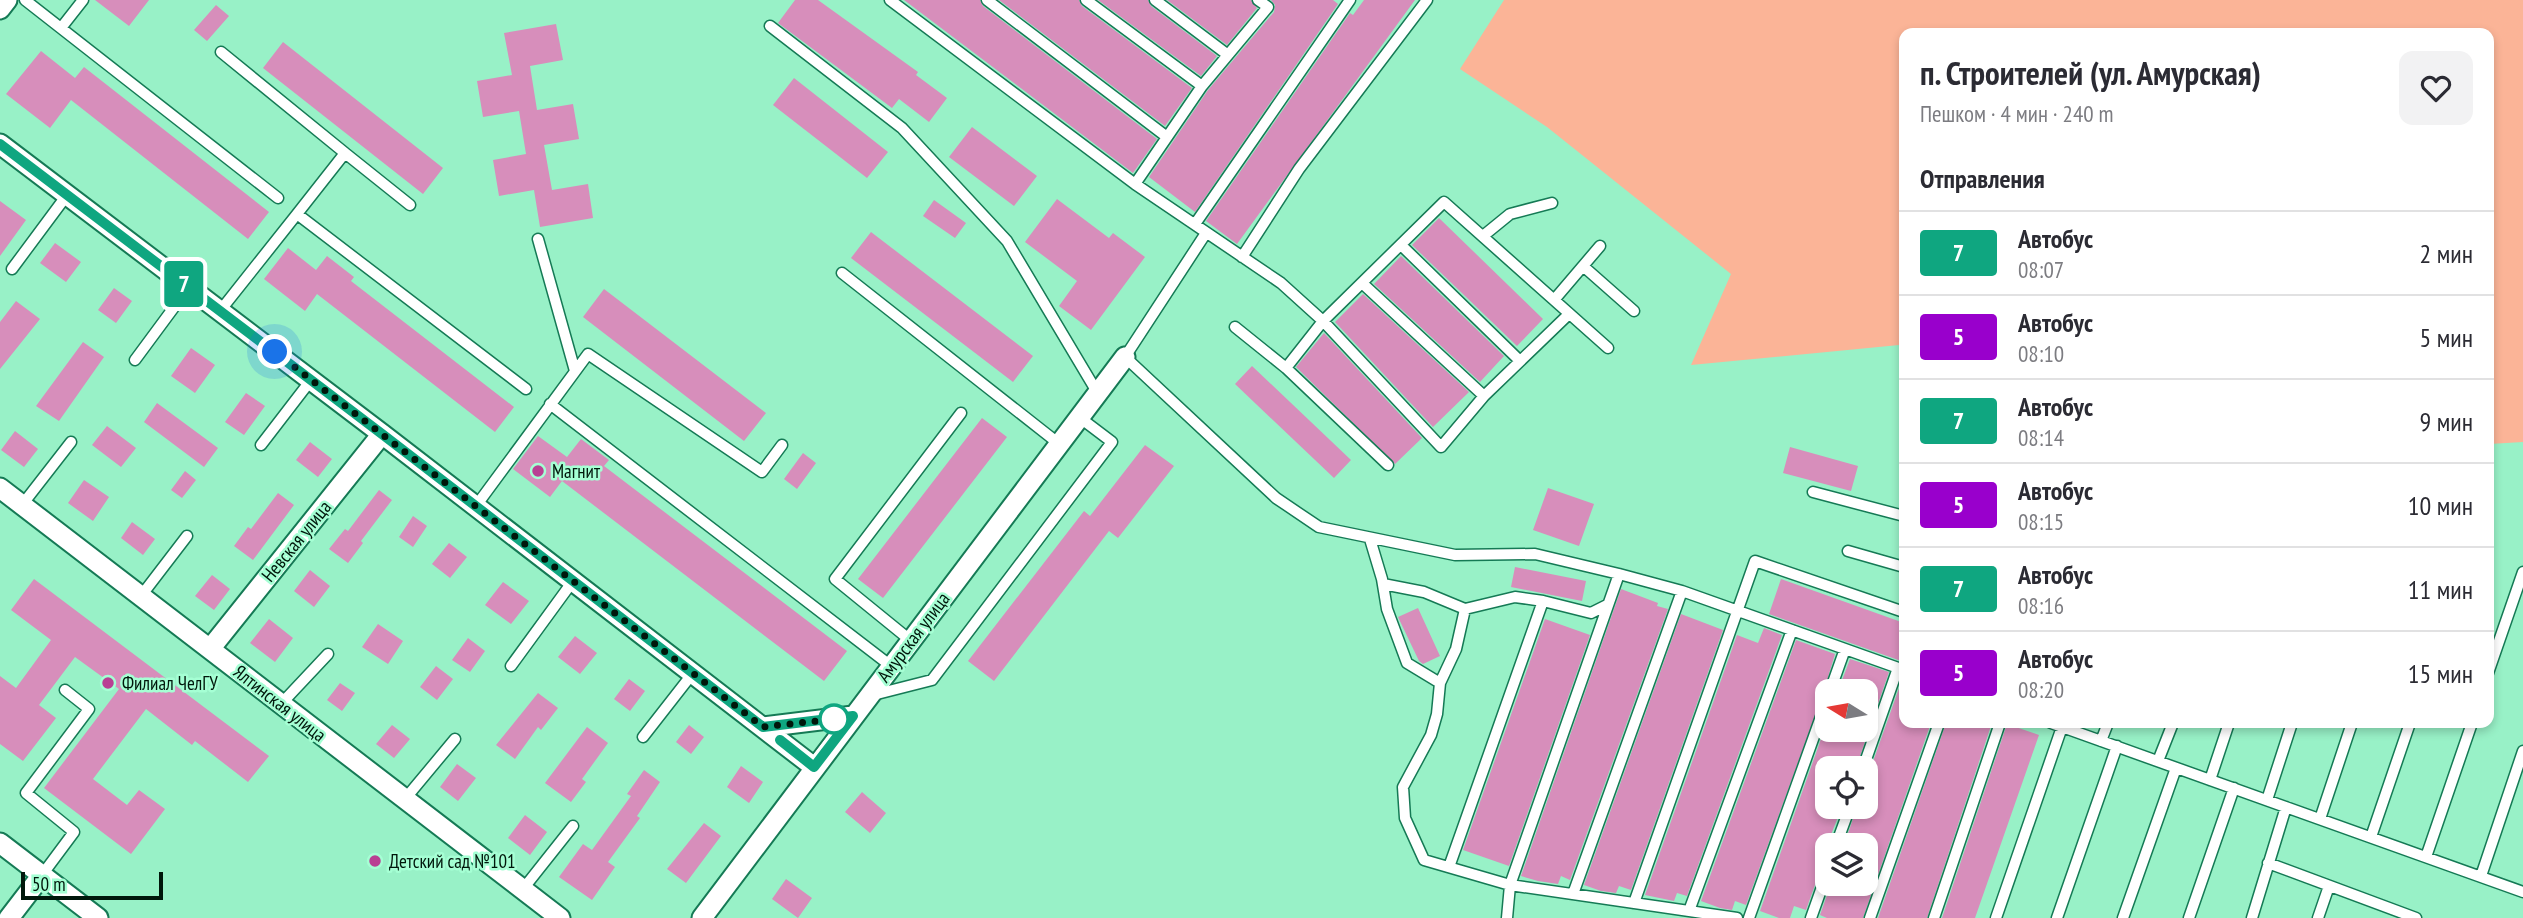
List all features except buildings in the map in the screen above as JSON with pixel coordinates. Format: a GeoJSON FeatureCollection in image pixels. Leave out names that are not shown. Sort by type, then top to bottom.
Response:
{"type":"FeatureCollection","features":[{"type":"Feature","properties":{"kind":"street"},"geometry":{"type":"LineString","coordinates":[[0,144],[814,767]]}},
{"type":"Feature","properties":{"kind":"street","name":"Амурская улица"},"geometry":{"type":"LineString","coordinates":[[702,918],[1125,357]]}},
{"type":"Feature","properties":{"kind":"street","name":"Невская улица"},"geometry":{"type":"LineString","coordinates":[[210,649],[382,434]]}},
{"type":"Feature","properties":{"kind":"street","name":"Ялтинская улица"},"geometry":{"type":"LineString","coordinates":[[0,488],[560,918]]}},
{"type":"Feature","properties":{"kind":"street"},"geometry":{"type":"LineString","coordinates":[[763,727],[853,716]]}},
{"type":"Feature","properties":{"kind":"street"},"geometry":{"type":"LineString","coordinates":[[0,843],[98,918]]}},
{"type":"Feature","properties":{"kind":"street"},"geometry":{"type":"LineString","coordinates":[[9,918],[42,875]]}},
{"type":"Feature","properties":{"kind":"lane"},"geometry":{"type":"LineString","coordinates":[[25,0],[278,198]]}},
{"type":"Feature","properties":{"kind":"lane"},"geometry":{"type":"LineString","coordinates":[[61,28],[83,0]]}},
{"type":"Feature","properties":{"kind":"lane"},"geometry":{"type":"LineString","coordinates":[[890,0],[1135,184],[1281,283],[1323,321],[1441,447],[1484,396],[1569,314]]}},
{"type":"Feature","properties":{"kind":"lane"},"geometry":{"type":"LineString","coordinates":[[987,0],[1167,137]]}},
{"type":"Feature","properties":{"kind":"lane"},"geometry":{"type":"LineString","coordinates":[[1086,0],[1202,86]]}},
{"type":"Feature","properties":{"kind":"lane"},"geometry":{"type":"LineString","coordinates":[[1155,0],[1228,55]]}},
{"type":"Feature","properties":{"kind":"lane"},"geometry":{"type":"LineString","coordinates":[[1135,184],[1202,86],[1268,7],[1258,0]]}},
{"type":"Feature","properties":{"kind":"lane"},"geometry":{"type":"LineString","coordinates":[[1195,224],[1350,0]]}},
{"type":"Feature","properties":{"kind":"lane"},"geometry":{"type":"LineString","coordinates":[[1242,257],[1299,169],[1427,0]]}},
{"type":"Feature","properties":{"kind":"lane"},"geometry":{"type":"LineString","coordinates":[[770,26],[902,128],[1007,241],[1097,392]]}},
{"type":"Feature","properties":{"kind":"lane"},"geometry":{"type":"LineString","coordinates":[[221,52],[410,205]]}},
{"type":"Feature","properties":{"kind":"lane"},"geometry":{"type":"LineString","coordinates":[[220,311],[345,153]]}},
{"type":"Feature","properties":{"kind":"lane"},"geometry":{"type":"LineString","coordinates":[[12,269],[68,195]]}},
{"type":"Feature","properties":{"kind":"lane"},"geometry":{"type":"LineString","coordinates":[[1286,368],[1323,321],[1444,202],[1608,348]]}},
{"type":"Feature","properties":{"kind":"lane"},"geometry":{"type":"LineString","coordinates":[[1483,236],[1510,214],[1552,203]]}},
{"type":"Feature","properties":{"kind":"lane"},"geometry":{"type":"LineString","coordinates":[[297,214],[526,389]]}},
{"type":"Feature","properties":{"kind":"lane"},"geometry":{"type":"LineString","coordinates":[[1206,233],[1125,357],[1276,498],[1319,527],[1455,555],[1535,554],[1619,573],[1682,591],[1899,668]]}},
{"type":"Feature","properties":{"kind":"lane"},"geometry":{"type":"LineString","coordinates":[[538,239],[575,371]]}},
{"type":"Feature","properties":{"kind":"lane"},"geometry":{"type":"LineString","coordinates":[[1401,245],[1519,360]]}},
{"type":"Feature","properties":{"kind":"lane"},"geometry":{"type":"LineString","coordinates":[[1554,300],[1600,246]]}},
{"type":"Feature","properties":{"kind":"lane"},"geometry":{"type":"LineString","coordinates":[[1583,266],[1634,311]]}},
{"type":"Feature","properties":{"kind":"lane"},"geometry":{"type":"LineString","coordinates":[[842,273],[1058,443]]}},
{"type":"Feature","properties":{"kind":"lane"},"geometry":{"type":"LineString","coordinates":[[1362,283],[1484,396]]}},
{"type":"Feature","properties":{"kind":"lane"},"geometry":{"type":"LineString","coordinates":[[135,360],[189,287]]}},
{"type":"Feature","properties":{"kind":"lane"},"geometry":{"type":"LineString","coordinates":[[1235,327],[1286,368],[1388,465]]}},
{"type":"Feature","properties":{"kind":"lane"},"geometry":{"type":"LineString","coordinates":[[476,506],[588,354],[762,472],[782,445]]}},
{"type":"Feature","properties":{"kind":"lane"},"geometry":{"type":"LineString","coordinates":[[261,445],[311,380]]}},
{"type":"Feature","properties":{"kind":"lane"},"geometry":{"type":"LineString","coordinates":[[550,404],[891,666]]}},
{"type":"Feature","properties":{"kind":"lane"},"geometry":{"type":"LineString","coordinates":[[910,640],[835,579],[961,414]]}},
{"type":"Feature","properties":{"kind":"lane"},"geometry":{"type":"LineString","coordinates":[[867,697],[932,680],[1112,442],[1079,416]]}},
{"type":"Feature","properties":{"kind":"lane"},"geometry":{"type":"LineString","coordinates":[[22,505],[71,442]]}},
{"type":"Feature","properties":{"kind":"lane"},"geometry":{"type":"LineString","coordinates":[[1813,492],[1899,515]]}},
{"type":"Feature","properties":{"kind":"lane"},"geometry":{"type":"LineString","coordinates":[[141,596],[187,536]]}},
{"type":"Feature","properties":{"kind":"lane"},"geometry":{"type":"LineString","coordinates":[[1370,539],[1387,609],[1407,663],[1440,683]]}},
{"type":"Feature","properties":{"kind":"lane"},"geometry":{"type":"LineString","coordinates":[[1848,551],[1899,566]]}},
{"type":"Feature","properties":{"kind":"lane"},"geometry":{"type":"LineString","coordinates":[[1634,903],[1755,561],[1899,610]]}},
{"type":"Feature","properties":{"kind":"lane"},"geometry":{"type":"LineString","coordinates":[[2494,656],[2523,572]]}},
{"type":"Feature","properties":{"kind":"lane"},"geometry":{"type":"LineString","coordinates":[[1507,918],[1510,884],[1619,573]]}},
{"type":"Feature","properties":{"kind":"lane"},"geometry":{"type":"LineString","coordinates":[[511,666],[573,581]]}},
{"type":"Feature","properties":{"kind":"lane"},"geometry":{"type":"LineString","coordinates":[[1383,584],[1424,592],[1465,609],[1515,597],[1544,600],[1591,613],[1607,605]]}},
{"type":"Feature","properties":{"kind":"lane"},"geometry":{"type":"LineString","coordinates":[[1573,894],[1682,591]]}},
{"type":"Feature","properties":{"kind":"lane"},"geometry":{"type":"LineString","coordinates":[[1450,867],[1544,600]]}},
{"type":"Feature","properties":{"kind":"lane"},"geometry":{"type":"LineString","coordinates":[[1465,609],[1456,649],[1440,683],[1437,714],[1431,735],[1403,787],[1405,818],[1424,860],[1510,884],[1737,918]]}},
{"type":"Feature","properties":{"kind":"lane"},"geometry":{"type":"LineString","coordinates":[[1689,911],[1792,630]]}},
{"type":"Feature","properties":{"kind":"lane"},"geometry":{"type":"LineString","coordinates":[[1834,679],[1845,649]]}},
{"type":"Feature","properties":{"kind":"lane"},"geometry":{"type":"LineString","coordinates":[[281,704],[328,654]]}},
{"type":"Feature","properties":{"kind":"lane"},"geometry":{"type":"LineString","coordinates":[[643,737],[693,673]]}},
{"type":"Feature","properties":{"kind":"lane"},"geometry":{"type":"LineString","coordinates":[[1868,756],[1899,674]]}},
{"type":"Feature","properties":{"kind":"lane"},"geometry":{"type":"LineString","coordinates":[[42,875],[74,832],[26,793],[89,709],[65,690]]}},
{"type":"Feature","properties":{"kind":"lane"},"geometry":{"type":"LineString","coordinates":[[1870,918],[1938,728]]}},
{"type":"Feature","properties":{"kind":"lane"},"geometry":{"type":"LineString","coordinates":[[1934,918],[1998,728]]}},
{"type":"Feature","properties":{"kind":"lane"},"geometry":{"type":"LineString","coordinates":[[1996,918],[2062,728]]}},
{"type":"Feature","properties":{"kind":"lane"},"geometry":{"type":"LineString","coordinates":[[2065,728],[2523,892]]}},
{"type":"Feature","properties":{"kind":"lane"},"geometry":{"type":"LineString","coordinates":[[2101,741],[2106,728]]}},
{"type":"Feature","properties":{"kind":"lane"},"geometry":{"type":"LineString","coordinates":[[2158,761],[2171,728]]}},
{"type":"Feature","properties":{"kind":"lane"},"geometry":{"type":"LineString","coordinates":[[2210,780],[2228,728]]}},
{"type":"Feature","properties":{"kind":"lane"},"geometry":{"type":"LineString","coordinates":[[2267,800],[2290,728]]}},
{"type":"Feature","properties":{"kind":"lane"},"geometry":{"type":"LineString","coordinates":[[2320,819],[2350,728]]}},
{"type":"Feature","properties":{"kind":"lane"},"geometry":{"type":"LineString","coordinates":[[2371,837],[2408,728]]}},
{"type":"Feature","properties":{"kind":"lane"},"geometry":{"type":"LineString","coordinates":[[2426,857],[2470,728]]}},
{"type":"Feature","properties":{"kind":"lane"},"geometry":{"type":"LineString","coordinates":[[1749,918],[1815,734]]}},
{"type":"Feature","properties":{"kind":"lane"},"geometry":{"type":"LineString","coordinates":[[405,799],[455,739]]}},
{"type":"Feature","properties":{"kind":"lane"},"geometry":{"type":"LineString","coordinates":[[2057,918],[2117,746]]}},
{"type":"Feature","properties":{"kind":"lane"},"geometry":{"type":"LineString","coordinates":[[2481,876],[2523,751]]}},
{"type":"Feature","properties":{"kind":"lane"},"geometry":{"type":"LineString","coordinates":[[2123,918],[2176,768]]}},
{"type":"Feature","properties":{"kind":"lane"},"geometry":{"type":"LineString","coordinates":[[2189,918],[2234,788]]}},
{"type":"Feature","properties":{"kind":"lane"},"geometry":{"type":"LineString","coordinates":[[2252,918],[2286,807]]}},
{"type":"Feature","properties":{"kind":"lane"},"geometry":{"type":"LineString","coordinates":[[523,890],[573,826]]}},
{"type":"Feature","properties":{"kind":"lane"},"geometry":{"type":"LineString","coordinates":[[2269,863],[2389,913],[2416,918]]}},
{"type":"Feature","properties":{"kind":"lane"},"geometry":{"type":"LineString","coordinates":[[2318,918],[2329,886]]}},
{"type":"Feature","properties":{"kind":"lane"},"geometry":{"type":"LineString","coordinates":[[1811,918],[1819,896]]}},
{"type":"Feature","properties":{"kind":"shaded area"},"geometry":{"type":"Polygon","coordinates":[[[1504,0],[2523,0],[2523,442],[2494,444],[2494,28],[1899,28],[1899,345],[1691,365],[1731,274],[1547,127],[1460,69],[1504,0]]]}},
{"type":"Feature","properties":{"kind":"bus line","name":"7"},"geometry":{"type":"LineString","coordinates":[[0,144],[763,727],[853,716],[814,767],[780,740]]}},
{"type":"Feature","properties":{"kind":"place","name":"Магнит"},"geometry":{"type":"Point","coordinates":[538,471]}},
{"type":"Feature","properties":{"kind":"place","name":"Филиал ЧелГУ"},"geometry":{"type":"Point","coordinates":[108,683]}},
{"type":"Feature","properties":{"kind":"place","name":"Детский сад №101"},"geometry":{"type":"Point","coordinates":[375,861]}},
{"type":"Feature","properties":{"kind":"route"},"geometry":{"type":"LineString","coordinates":[[275,352],[763,727],[834,719]]}}]}
